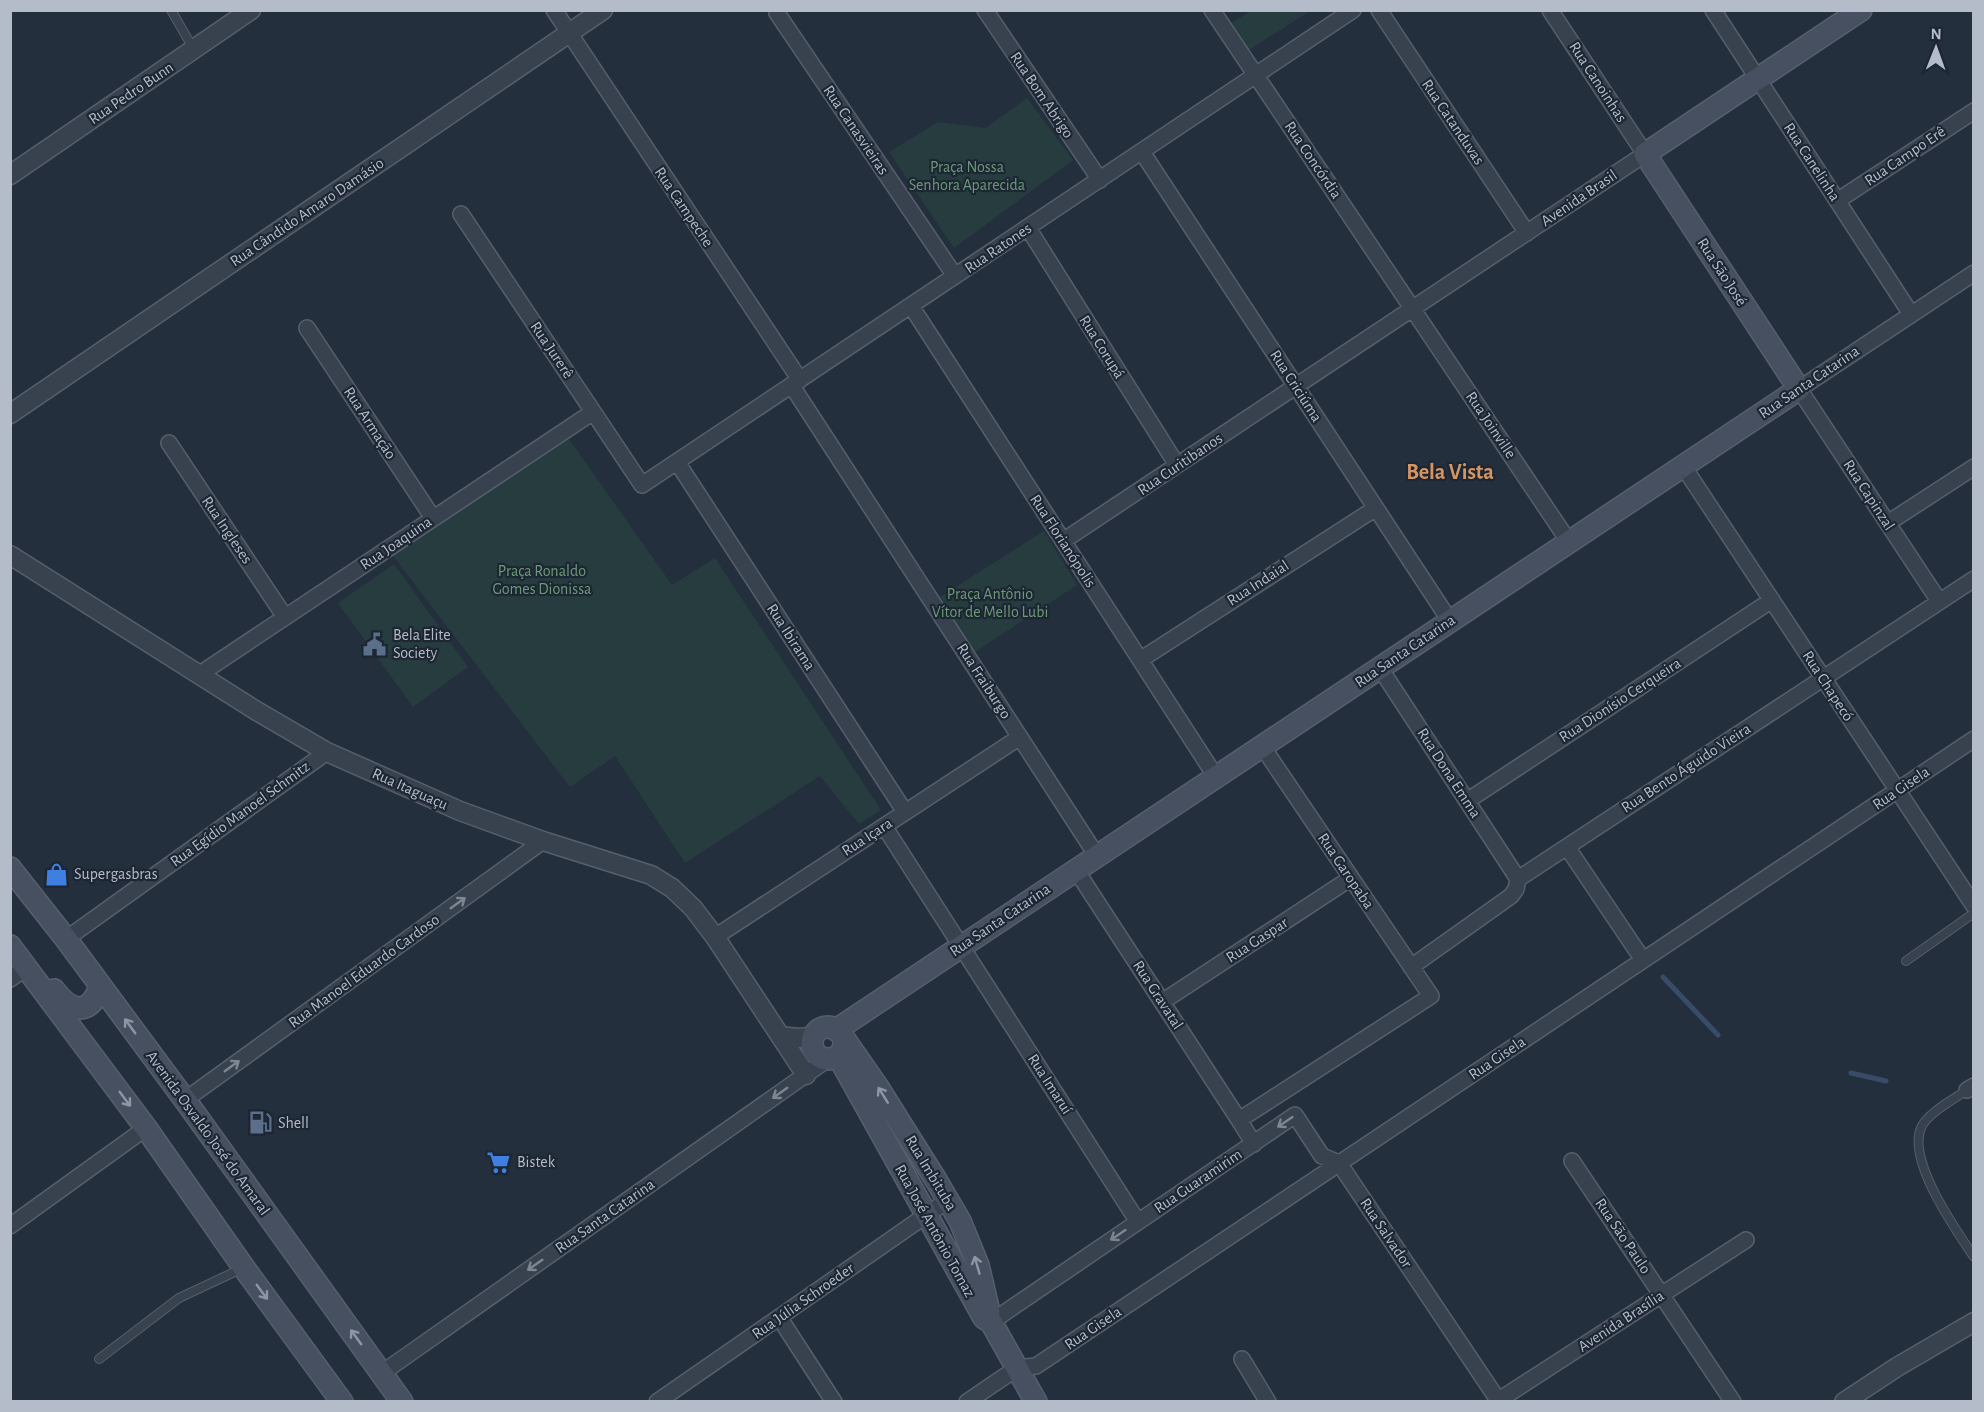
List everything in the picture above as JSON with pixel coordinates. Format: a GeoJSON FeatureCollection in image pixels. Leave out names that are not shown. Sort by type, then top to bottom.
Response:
{"type":"FeatureCollection","features":[{"type":"Feature","properties":{"kind":"main road","name":"Avenida Brasil"},"geometry":{"type":"LineString","coordinates":[[1645,154],[1861,10]]}},
{"type":"Feature","properties":{"kind":"main road","name":"Rua São José"},"geometry":{"type":"LineString","coordinates":[[1645,154],[1799,389]]}},
{"type":"Feature","properties":{"kind":"main road","name":"Rua Santa Catarina"},"geometry":{"type":"LineString","coordinates":[[836,1046],[962,946],[1799,389]]}},
{"type":"Feature","properties":{"kind":"main road","name":"Avenida Osvaldo José do Amaral"},"geometry":{"type":"LineString","coordinates":[[10,868],[66,939],[185,1100],[402,1401]]}},
{"type":"Feature","properties":{"kind":"main road"},"geometry":{"type":"LineString","coordinates":[[10,940],[30,957],[64,1003],[77,1008],[89,1005],[96,997],[100,987]]}},
{"type":"Feature","properties":{"kind":"main road"},"geometry":{"type":"LineString","coordinates":[[10,946],[18,974],[146,1128],[244,1268],[342,1401]]}},
{"type":"Feature","properties":{"kind":"main road"},"geometry":{"type":"LineString","coordinates":[[813,1037],[822,1028],[836,1046]]}},
{"type":"Feature","properties":{"kind":"main road","name":"Rua Imbituba"},"geometry":{"type":"LineString","coordinates":[[836,1046],[877,1086],[948,1200],[978,1264],[991,1322]]}},
{"type":"Feature","properties":{"kind":"main road","name":"Rua José Antônio Tomaz"},"geometry":{"type":"LineString","coordinates":[[836,1046],[984,1318],[991,1322],[1036,1401]]}},
{"type":"Feature","properties":{"kind":"street","name":"Rua Pedro Bunn"},"geometry":{"type":"LineString","coordinates":[[10,175],[251,10]]}},
{"type":"Feature","properties":{"kind":"street","name":"Rua Campeche"},"geometry":{"type":"LineString","coordinates":[[554,10],[796,383]]}},
{"type":"Feature","properties":{"kind":"street","name":"Rua Cândido Amaro Damásio"},"geometry":{"type":"LineString","coordinates":[[10,414],[603,10]]}},
{"type":"Feature","properties":{"kind":"street","name":"Rua Bom Abrigo"},"geometry":{"type":"LineString","coordinates":[[985,10],[1100,180]]}},
{"type":"Feature","properties":{"kind":"street"},"geometry":{"type":"LineString","coordinates":[[1215,15],[1232,10]]}},
{"type":"Feature","properties":{"kind":"street","name":"Rua Ratones"},"geometry":{"type":"LineString","coordinates":[[642,485],[1353,10]]}},
{"type":"Feature","properties":{"kind":"street","name":"Rua Catanduvas"},"geometry":{"type":"LineString","coordinates":[[1379,10],[1527,232]]}},
{"type":"Feature","properties":{"kind":"street","name":"Rua Canoinhas"},"geometry":{"type":"LineString","coordinates":[[1551,10],[1645,154]]}},
{"type":"Feature","properties":{"kind":"street","name":"Rua Canelinha"},"geometry":{"type":"LineString","coordinates":[[1713,10],[1911,314]]}},
{"type":"Feature","properties":{"kind":"street","name":"Rua Canasvieiras"},"geometry":{"type":"LineString","coordinates":[[777,13],[955,276]]}},
{"type":"Feature","properties":{"kind":"street","name":"Rua Concórdia"},"geometry":{"type":"LineString","coordinates":[[1215,15],[1413,309]]}},
{"type":"Feature","properties":{"kind":"street","name":"Rua Campo Erê"},"geometry":{"type":"LineString","coordinates":[[1837,201],[1974,111]]}},
{"type":"Feature","properties":{"kind":"street","name":"Rua Criciúma"},"geometry":{"type":"LineString","coordinates":[[1142,152],[1450,621]]}},
{"type":"Feature","properties":{"kind":"street","name":"Avenida Brasil"},"geometry":{"type":"LineString","coordinates":[[1296,386],[1645,154]]}},
{"type":"Feature","properties":{"kind":"street","name":"Rua Jurerê"},"geometry":{"type":"LineString","coordinates":[[461,214],[642,485]]}},
{"type":"Feature","properties":{"kind":"street","name":"Rua Corupá"},"geometry":{"type":"LineString","coordinates":[[1028,228],[1177,465]]}},
{"type":"Feature","properties":{"kind":"street","name":"Rua Santa Catarina"},"geometry":{"type":"LineString","coordinates":[[1799,389],[1974,273]]}},
{"type":"Feature","properties":{"kind":"street","name":"Rua Florianópolis"},"geometry":{"type":"LineString","coordinates":[[911,306],[1216,777]]}},
{"type":"Feature","properties":{"kind":"street","name":"Rua Joinville"},"geometry":{"type":"LineString","coordinates":[[1413,309],[1569,542]]}},
{"type":"Feature","properties":{"kind":"street","name":"Rua Armação"},"geometry":{"type":"LineString","coordinates":[[307,328],[433,518]]}},
{"type":"Feature","properties":{"kind":"street","name":"Rua Fraiburgo"},"geometry":{"type":"LineString","coordinates":[[796,383],[1097,856]]}},
{"type":"Feature","properties":{"kind":"street","name":"Rua Curitibanos"},"geometry":{"type":"LineString","coordinates":[[1063,541],[1296,386]]}},
{"type":"Feature","properties":{"kind":"street","name":"Rua Capinzal"},"geometry":{"type":"LineString","coordinates":[[1799,389],[1939,601]]}},
{"type":"Feature","properties":{"kind":"street","name":"Rua Joaquina"},"geometry":{"type":"LineString","coordinates":[[200,674],[593,412]]}},
{"type":"Feature","properties":{"kind":"street","name":"Rua Ingleses"},"geometry":{"type":"LineString","coordinates":[[169,443],[285,617]]}},
{"type":"Feature","properties":{"kind":"street","name":"Rua Ibirama"},"geometry":{"type":"LineString","coordinates":[[677,462],[905,812]]}},
{"type":"Feature","properties":{"kind":"street","name":"Rua Chapecó"},"geometry":{"type":"LineString","coordinates":[[1683,466],[1974,906]]}},
{"type":"Feature","properties":{"kind":"street"},"geometry":{"type":"LineString","coordinates":[[1888,523],[1974,467]]}},
{"type":"Feature","properties":{"kind":"street","name":"Rua Indaial"},"geometry":{"type":"LineString","coordinates":[[1140,660],[1376,508]]}},
{"type":"Feature","properties":{"kind":"street","name":"Rua Itaguaçu"},"geometry":{"type":"LineString","coordinates":[[10,555],[327,752],[460,811],[543,841],[651,875],[683,898],[715,937],[806,1075]]}},
{"type":"Feature","properties":{"kind":"street","name":"Rua Bento Águido Vieira"},"geometry":{"type":"LineString","coordinates":[[1411,967],[1512,896],[1518,879],[1974,579]]}},
{"type":"Feature","properties":{"kind":"street","name":"Rua Dionísio Cerqueira"},"geometry":{"type":"LineString","coordinates":[[1467,801],[1772,600]]}},
{"type":"Feature","properties":{"kind":"street","name":"Rua Dona Emma"},"geometry":{"type":"LineString","coordinates":[[1380,668],[1518,879]]}},
{"type":"Feature","properties":{"kind":"street","name":"Rua Içara"},"geometry":{"type":"LineString","coordinates":[[715,937],[1020,737]]}},
{"type":"Feature","properties":{"kind":"street","name":"Rua Gisela"},"geometry":{"type":"LineString","coordinates":[[967,1401],[1017,1368],[1036,1366],[1974,739]]}},
{"type":"Feature","properties":{"kind":"street","name":"Rua Garopaba"},"geometry":{"type":"LineString","coordinates":[[1262,746],[1431,996]]}},
{"type":"Feature","properties":{"kind":"street","name":"Rua Egídio Manoel Schmitz"},"geometry":{"type":"LineString","coordinates":[[66,939],[327,752]]}},
{"type":"Feature","properties":{"kind":"street","name":"Rua Imaruí"},"geometry":{"type":"LineString","coordinates":[[884,826],[1138,1222]]}},
{"type":"Feature","properties":{"kind":"street","name":"Rua Manoel Eduardo Cardoso"},"geometry":{"type":"LineString","coordinates":[[185,1100],[543,841]]}},
{"type":"Feature","properties":{"kind":"street"},"geometry":{"type":"LineString","coordinates":[[1567,847],[1643,960]]}},
{"type":"Feature","properties":{"kind":"street","name":"Rua Gravatal"},"geometry":{"type":"LineString","coordinates":[[1076,870],[1239,1120]]}},
{"type":"Feature","properties":{"kind":"street","name":"Rua Gaspar"},"geometry":{"type":"LineString","coordinates":[[1162,1002],[1351,878]]}},
{"type":"Feature","properties":{"kind":"street","name":"Rua Guaramirim"},"geometry":{"type":"LineString","coordinates":[[991,1322],[1254,1144],[1239,1120],[1431,996]]}},
{"type":"Feature","properties":{"kind":"street"},"geometry":{"type":"LineString","coordinates":[[780,1036],[813,1037]]}},
{"type":"Feature","properties":{"kind":"street","name":"Rua Santa Catarina"},"geometry":{"type":"LineString","coordinates":[[382,1373],[806,1075],[836,1046]]}},
{"type":"Feature","properties":{"kind":"street","name":"Rua Salvador"},"geometry":{"type":"LineString","coordinates":[[1254,1144],[1296,1115],[1322,1156],[1339,1163],[1497,1401]]}},
{"type":"Feature","properties":{"kind":"street"},"geometry":{"type":"LineString","coordinates":[[10,1226],[146,1128]]}},
{"type":"Feature","properties":{"kind":"street","name":"Rua São Paulo"},"geometry":{"type":"LineString","coordinates":[[1572,1161],[1733,1401]]}},
{"type":"Feature","properties":{"kind":"street","name":"Rua Júlia Schroeder"},"geometry":{"type":"LineString","coordinates":[[657,1401],[948,1200]]}},
{"type":"Feature","properties":{"kind":"street","name":"Avenida Brasília"},"geometry":{"type":"LineString","coordinates":[[1497,1401],[1746,1240]]}},
{"type":"Feature","properties":{"kind":"street"},"geometry":{"type":"LineString","coordinates":[[779,1317],[834,1401]]}},
{"type":"Feature","properties":{"kind":"street"},"geometry":{"type":"LineString","coordinates":[[1844,1401],[1897,1367],[1974,1323]]}},
{"type":"Feature","properties":{"kind":"street"},"geometry":{"type":"LineString","coordinates":[[1242,1359],[1268,1401]]}},
{"type":"Feature","properties":{"kind":"lane"},"geometry":{"type":"LineString","coordinates":[[171,10],[194,50]]}},
{"type":"Feature","properties":{"kind":"lane"},"geometry":{"type":"LineString","coordinates":[[1906,961],[1974,913]]}},
{"type":"Feature","properties":{"kind":"lane"},"geometry":{"type":"LineString","coordinates":[[1970,1088],[1930,1117],[1921,1127],[1917,1143],[1936,1198],[1974,1257]]}},
{"type":"Feature","properties":{"kind":"lane"},"geometry":{"type":"LineString","coordinates":[[99,1359],[179,1298],[244,1268]]}},
{"type":"Feature","properties":{"kind":"green space"},"geometry":{"type":"Polygon","coordinates":[[[1250,11],[1310,11],[1249,50],[1230,24],[1250,11]]]}},
{"type":"Feature","properties":{"kind":"green space","name":"Praça Nossa Senhora Aparecida"},"geometry":{"type":"Polygon","coordinates":[[[1027,98],[1073,160],[954,248],[889,152],[938,122],[986,128],[1027,98]]]}},
{"type":"Feature","properties":{"kind":"green space","name":"Praça Ronaldo Gomes Dionissa"},"geometry":{"type":"Polygon","coordinates":[[[569,439],[672,585],[715,558],[881,810],[859,824],[820,776],[685,863],[615,756],[570,787],[390,552],[569,439]]]}},
{"type":"Feature","properties":{"kind":"green space","name":"Praça Antônio Vítor de Mello Lubi"},"geometry":{"type":"Polygon","coordinates":[[[1044,531],[1077,585],[975,652],[940,597],[1044,531]]]}},
{"type":"Feature","properties":{"kind":"green space"},"geometry":{"type":"Polygon","coordinates":[[[394,564],[468,667],[413,707],[338,603],[394,564]]]}},
{"type":"Feature","properties":{"kind":"waterway"},"geometry":{"type":"LineString","coordinates":[[1663,977],[1718,1035]]}},
{"type":"Feature","properties":{"kind":"waterway"},"geometry":{"type":"LineString","coordinates":[[1851,1073],[1886,1081]]}},
{"type":"Feature","properties":{"kind":"place","name":"Bela Elite Society"},"geometry":{"type":"Point","coordinates":[375,644]}},
{"type":"Feature","properties":{"kind":"place","name":"Supergasbras"},"geometry":{"type":"Point","coordinates":[56,874]}},
{"type":"Feature","properties":{"kind":"place","name":"Shell"},"geometry":{"type":"Point","coordinates":[260,1123]}},
{"type":"Feature","properties":{"kind":"place","name":"Bistek"},"geometry":{"type":"Point","coordinates":[499,1162]}},
{"type":"Feature","properties":{"kind":"district","name":"Bela Vista"},"geometry":{"type":"Point","coordinates":[1450,472]}}]}
